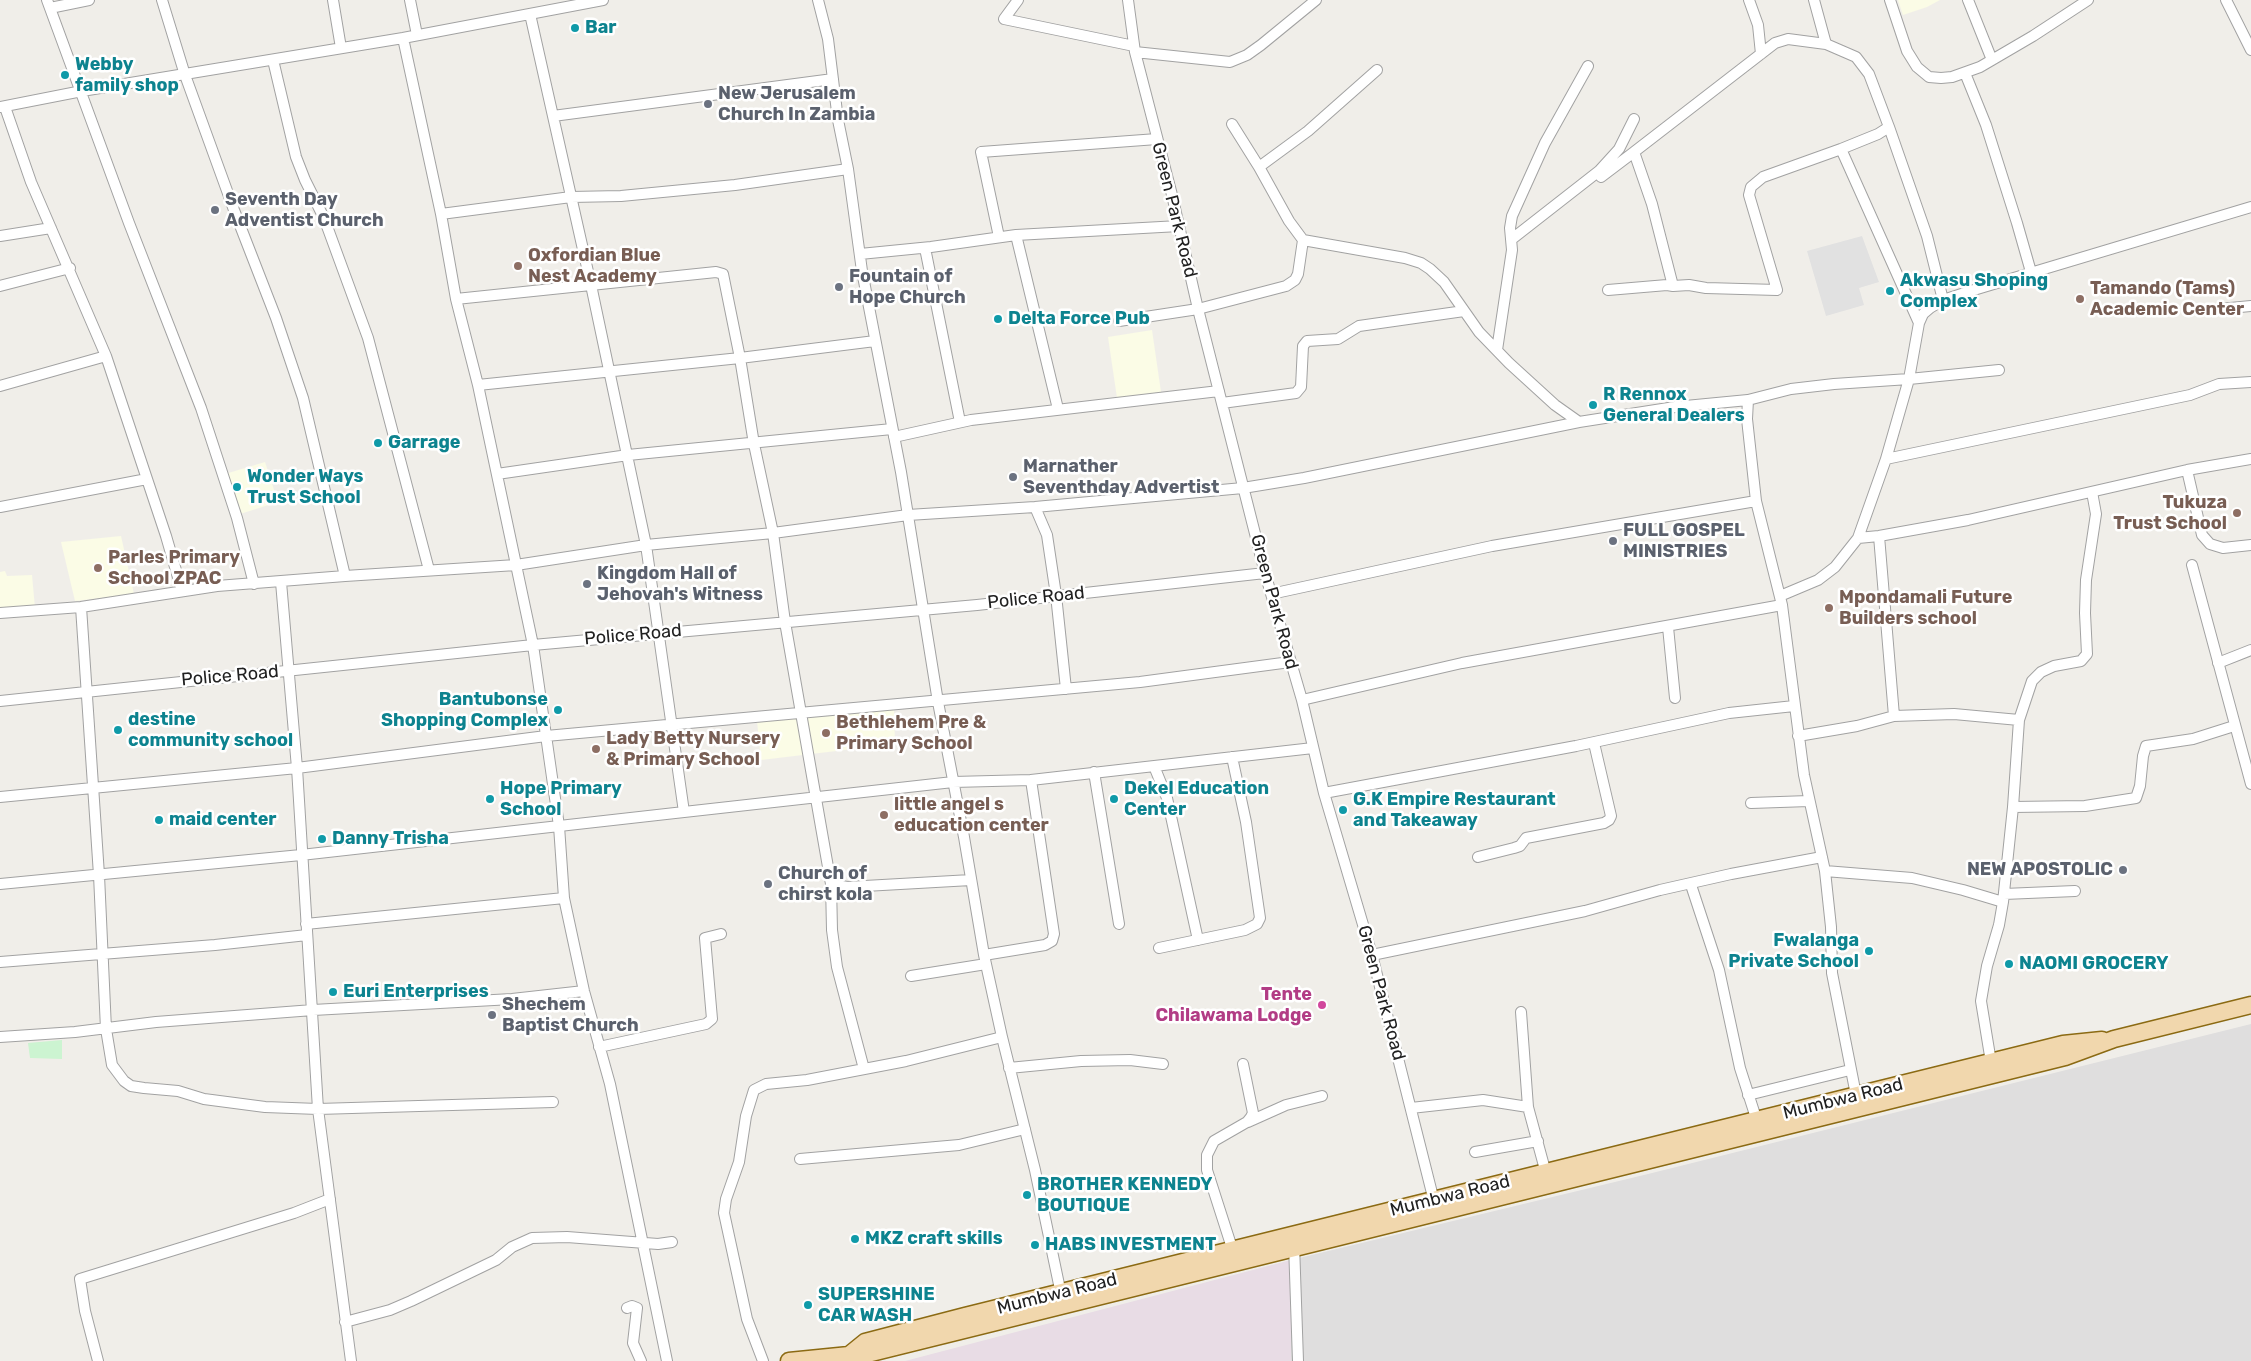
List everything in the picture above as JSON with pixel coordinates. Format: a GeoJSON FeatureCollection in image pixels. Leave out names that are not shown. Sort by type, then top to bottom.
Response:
{"type":"FeatureCollection","features":[{"type":"Feature","properties":{"kind":"main road","name":"Mumbwa Road"},"geometry":{"type":"LineString","coordinates":[[839,1361],[1182,1270],[1547,1178],[1857,1102],[2077,1054],[2114,1039],[2251,1005]]}},
{"type":"Feature","properties":{"kind":"main road","name":"Mumbwa Road"},"geometry":{"type":"LineString","coordinates":[[789,1361],[849,1355],[865,1342],[1061,1294],[1182,1270],[1233,1251],[1293,1242],[1434,1201],[1547,1178],[1757,1121],[1857,1102],[1991,1062],[2074,1041],[2114,1039]]}},
{"type":"Feature","properties":{"kind":"street"},"geometry":{"type":"LineString","coordinates":[[89,0],[49,4],[129,223],[201,408],[237,518],[254,584]]}},
{"type":"Feature","properties":{"kind":"street"},"geometry":{"type":"LineString","coordinates":[[162,0],[185,75],[276,318],[303,398],[345,576]]}},
{"type":"Feature","properties":{"kind":"street"},"geometry":{"type":"LineString","coordinates":[[333,0],[341,48]]}},
{"type":"Feature","properties":{"kind":"street"},"geometry":{"type":"LineString","coordinates":[[410,0],[418,35]]}},
{"type":"Feature","properties":{"kind":"street"},"geometry":{"type":"LineString","coordinates":[[182,591],[106,356],[20,154],[2,107],[403,38],[530,14],[569,3],[603,0]]}},
{"type":"Feature","properties":{"kind":"street"},"geometry":{"type":"LineString","coordinates":[[818,0],[828,39],[838,120],[848,169],[874,341],[908,515],[938,702],[972,880],[985,960],[1009,1068],[1025,1129],[1061,1294]]}},
{"type":"Feature","properties":{"kind":"street"},"geometry":{"type":"LineString","coordinates":[[1018,0],[1004,19],[1135,49],[1230,62],[1247,55],[1261,45],[1316,0]]}},
{"type":"Feature","properties":{"kind":"street","name":"Green Park Road"},"geometry":{"type":"LineString","coordinates":[[1128,0],[1135,49],[1243,488],[1265,573],[1302,700],[1324,793],[1372,955],[1434,1201]]}},
{"type":"Feature","properties":{"kind":"street"},"geometry":{"type":"LineString","coordinates":[[1750,0],[1758,25],[1761,54]]}},
{"type":"Feature","properties":{"kind":"street"},"geometry":{"type":"LineString","coordinates":[[1814,0],[1826,44]]}},
{"type":"Feature","properties":{"kind":"street"},"geometry":{"type":"LineString","coordinates":[[1890,0],[1908,51],[1918,67],[1929,77],[1952,77],[1992,60],[2088,0]]}},
{"type":"Feature","properties":{"kind":"street"},"geometry":{"type":"LineString","coordinates":[[1968,0],[1992,60]]}},
{"type":"Feature","properties":{"kind":"street"},"geometry":{"type":"LineString","coordinates":[[2226,0],[2251,50]]}},
{"type":"Feature","properties":{"kind":"street"},"geometry":{"type":"LineString","coordinates":[[530,14],[592,285],[646,545],[684,812]]}},
{"type":"Feature","properties":{"kind":"street"},"geometry":{"type":"LineString","coordinates":[[403,38],[441,214],[456,299],[478,385],[532,644],[559,826],[564,898],[584,991],[610,1084],[667,1361]]}},
{"type":"Feature","properties":{"kind":"street"},"geometry":{"type":"LineString","coordinates":[[1566,204],[1775,43],[1788,39],[1826,44],[1856,57],[1864,66],[1889,127],[1927,236],[1943,300]]}},
{"type":"Feature","properties":{"kind":"street"},"geometry":{"type":"LineString","coordinates":[[273,60],[296,158],[324,218],[368,338],[430,570]]}},
{"type":"Feature","properties":{"kind":"street"},"geometry":{"type":"LineString","coordinates":[[1497,350],[1512,250],[1512,216],[1545,143],[1588,66]]}},
{"type":"Feature","properties":{"kind":"street"},"geometry":{"type":"LineString","coordinates":[[1259,167],[1308,131],[1377,70]]}},
{"type":"Feature","properties":{"kind":"street"},"geometry":{"type":"LineString","coordinates":[[1965,73],[1986,125],[2018,222],[2031,272]]}},
{"type":"Feature","properties":{"kind":"street"},"geometry":{"type":"LineString","coordinates":[[553,116],[833,79]]}},
{"type":"Feature","properties":{"kind":"street"},"geometry":{"type":"LineString","coordinates":[[1512,238],[1600,171],[1619,149],[1634,119]]}},
{"type":"Feature","properties":{"kind":"street"},"geometry":{"type":"LineString","coordinates":[[1232,124],[1289,221],[1303,240],[1353,248],[1421,263],[1444,282],[1479,332],[1509,364],[1555,405],[1579,422]]}},
{"type":"Feature","properties":{"kind":"street"},"geometry":{"type":"LineString","coordinates":[[1608,290],[1689,285],[1706,288],[1777,290],[1749,195],[1751,187],[1763,177],[1841,149],[1878,134],[1889,127]]}},
{"type":"Feature","properties":{"kind":"street"},"geometry":{"type":"LineString","coordinates":[[999,237],[981,152],[1157,139]]}},
{"type":"Feature","properties":{"kind":"street"},"geometry":{"type":"LineString","coordinates":[[1841,149],[1919,322]]}},
{"type":"Feature","properties":{"kind":"street"},"geometry":{"type":"LineString","coordinates":[[1634,152],[1652,204],[1673,286]]}},
{"type":"Feature","properties":{"kind":"street"},"geometry":{"type":"LineString","coordinates":[[441,214],[571,197],[621,196],[736,185],[848,169]]}},
{"type":"Feature","properties":{"kind":"street"},"geometry":{"type":"LineString","coordinates":[[1302,700],[1462,663],[1668,627],[1781,601],[1818,580],[1835,567],[1858,538],[1886,459],[1908,380],[1919,322],[1923,314],[1943,300],[2251,207]]}},
{"type":"Feature","properties":{"kind":"street"},"geometry":{"type":"LineString","coordinates":[[860,254],[925,248],[999,237],[1179,226]]}},
{"type":"Feature","properties":{"kind":"street"},"geometry":{"type":"LineString","coordinates":[[0,236],[51,228]]}},
{"type":"Feature","properties":{"kind":"street"},"geometry":{"type":"LineString","coordinates":[[1016,236],[1058,409]]}},
{"type":"Feature","properties":{"kind":"street"},"geometry":{"type":"LineString","coordinates":[[1119,321],[1198,309],[1286,286],[1296,280],[1303,240]]}},
{"type":"Feature","properties":{"kind":"street"},"geometry":{"type":"LineString","coordinates":[[925,248],[960,422]]}},
{"type":"Feature","properties":{"kind":"street"},"geometry":{"type":"LineString","coordinates":[[0,286],[70,268]]}},
{"type":"Feature","properties":{"kind":"street"},"geometry":{"type":"LineString","coordinates":[[456,299],[716,272],[722,274],[773,533],[785,622],[831,884],[832,930],[837,967],[864,1069]]}},
{"type":"Feature","properties":{"kind":"street"},"geometry":{"type":"LineString","coordinates":[[2209,310],[2251,306]]}},
{"type":"Feature","properties":{"kind":"street"},"geometry":{"type":"LineString","coordinates":[[1222,403],[1296,393],[1301,387],[1303,346],[1307,341],[1338,339],[1360,326],[1464,311]]}},
{"type":"Feature","properties":{"kind":"street"},"geometry":{"type":"LineString","coordinates":[[478,385],[740,358],[874,341]]}},
{"type":"Feature","properties":{"kind":"street"},"geometry":{"type":"LineString","coordinates":[[0,386],[106,356]]}},
{"type":"Feature","properties":{"kind":"street"},"geometry":{"type":"LineString","coordinates":[[0,613],[81,607],[182,591],[254,584],[516,565],[646,545],[773,533],[908,515],[1034,507],[1243,488],[1304,478],[1579,422],[1675,407],[1748,400],[1791,389],[1825,385],[1908,380],[1999,370]]}},
{"type":"Feature","properties":{"kind":"street"},"geometry":{"type":"LineString","coordinates":[[1886,459],[2190,394],[2219,384],[2251,382]]}},
{"type":"Feature","properties":{"kind":"street"},"geometry":{"type":"LineString","coordinates":[[497,474],[628,455],[893,433],[1058,409],[1219,391]]}},
{"type":"Feature","properties":{"kind":"street"},"geometry":{"type":"LineString","coordinates":[[1748,400],[1747,419],[1756,501],[1781,601],[1798,736],[1809,801],[1825,871],[1831,928],[1832,973],[1857,1102]]}},
{"type":"Feature","properties":{"kind":"street"},"geometry":{"type":"LineString","coordinates":[[1858,538],[1968,520],[2187,470],[2251,459]]}},
{"type":"Feature","properties":{"kind":"street"},"geometry":{"type":"LineString","coordinates":[[2187,470],[2202,535],[2210,544],[2223,548],[2251,545]]}},
{"type":"Feature","properties":{"kind":"street"},"geometry":{"type":"LineString","coordinates":[[0,507],[147,479]]}},
{"type":"Feature","properties":{"kind":"street"},"geometry":{"type":"LineString","coordinates":[[1991,1062],[1981,1001],[1985,974],[2003,898],[2013,807],[2018,720],[2032,681],[2041,672],[2054,666],[2081,661],[2087,654],[2086,580],[2096,514],[2092,492]]}},
{"type":"Feature","properties":{"kind":"street"},"geometry":{"type":"LineString","coordinates":[[1271,594],[1492,546],[1756,501]]}},
{"type":"Feature","properties":{"kind":"street"},"geometry":{"type":"LineString","coordinates":[[1034,507],[1047,535],[1066,689]]}},
{"type":"Feature","properties":{"kind":"street"},"geometry":{"type":"LineString","coordinates":[[1879,536],[1894,716]]}},
{"type":"Feature","properties":{"kind":"street"},"geometry":{"type":"LineString","coordinates":[[2192,565],[2251,784]]}},
{"type":"Feature","properties":{"kind":"street","name":"Police Road"},"geometry":{"type":"LineString","coordinates":[[0,701],[86,690],[288,672],[532,644],[924,609],[1265,573]]}},
{"type":"Feature","properties":{"kind":"street"},"geometry":{"type":"LineString","coordinates":[[281,582],[297,768],[318,1109],[344,1322],[351,1361]]}},
{"type":"Feature","properties":{"kind":"street"},"geometry":{"type":"LineString","coordinates":[[81,607],[99,874],[106,1028],[112,1066],[131,1086],[178,1091],[231,1104],[318,1109],[552,1102]]}},
{"type":"Feature","properties":{"kind":"street"},"geometry":{"type":"LineString","coordinates":[[1668,627],[1675,698]]}},
{"type":"Feature","properties":{"kind":"street"},"geometry":{"type":"LineString","coordinates":[[2218,663],[2251,650]]}},
{"type":"Feature","properties":{"kind":"street"},"geometry":{"type":"LineString","coordinates":[[0,797],[297,768],[546,736],[800,712],[938,702],[1066,689],[1290,662]]}},
{"type":"Feature","properties":{"kind":"street"},"geometry":{"type":"LineString","coordinates":[[1324,793],[1594,743],[1729,714],[1794,706]]}},
{"type":"Feature","properties":{"kind":"street"},"geometry":{"type":"LineString","coordinates":[[1798,736],[1857,726],[1894,716],[1954,714],[2018,720]]}},
{"type":"Feature","properties":{"kind":"street"},"geometry":{"type":"LineString","coordinates":[[2013,807],[2085,806],[2136,798],[2140,786],[2142,756],[2146,746],[2193,739],[2234,726]]}},
{"type":"Feature","properties":{"kind":"street"},"geometry":{"type":"LineString","coordinates":[[1478,857],[1520,846],[1526,838],[1604,823],[1609,820],[1611,816],[1594,743]]}},
{"type":"Feature","properties":{"kind":"street"},"geometry":{"type":"LineString","coordinates":[[0,884],[301,854],[953,782],[1031,780],[1313,748]]}},
{"type":"Feature","properties":{"kind":"street"},"geometry":{"type":"LineString","coordinates":[[1159,948],[1245,930],[1256,924],[1260,918],[1246,822],[1232,757]]}},
{"type":"Feature","properties":{"kind":"street"},"geometry":{"type":"LineString","coordinates":[[1154,766],[1167,798],[1198,940]]}},
{"type":"Feature","properties":{"kind":"street"},"geometry":{"type":"LineString","coordinates":[[1094,772],[1119,924]]}},
{"type":"Feature","properties":{"kind":"street"},"geometry":{"type":"LineString","coordinates":[[911,976],[985,960],[1045,945],[1052,941],[1054,934],[1031,780]]}},
{"type":"Feature","properties":{"kind":"street"},"geometry":{"type":"LineString","coordinates":[[1751,803],[1809,801]]}},
{"type":"Feature","properties":{"kind":"street"},"geometry":{"type":"LineString","coordinates":[[1372,955],[1585,911],[1660,890],[1691,885],[1731,874],[1822,857]]}},
{"type":"Feature","properties":{"kind":"street"},"geometry":{"type":"LineString","coordinates":[[1825,871],[1912,878],[2003,898],[2075,891]]}},
{"type":"Feature","properties":{"kind":"street"},"geometry":{"type":"LineString","coordinates":[[831,884],[847,887],[972,880]]}},
{"type":"Feature","properties":{"kind":"street"},"geometry":{"type":"LineString","coordinates":[[1691,885],[1719,970],[1734,1044],[1757,1121]]}},
{"type":"Feature","properties":{"kind":"street"},"geometry":{"type":"LineString","coordinates":[[0,962],[215,945],[306,929],[564,898]]}},
{"type":"Feature","properties":{"kind":"street"},"geometry":{"type":"LineString","coordinates":[[599,1047],[706,1024],[712,1019],[705,938],[721,934]]}},
{"type":"Feature","properties":{"kind":"street"},"geometry":{"type":"LineString","coordinates":[[0,1038],[156,1022],[313,1010],[512,999],[584,991]]}},
{"type":"Feature","properties":{"kind":"street"},"geometry":{"type":"LineString","coordinates":[[1521,1012],[1528,1107],[1547,1178]]}},
{"type":"Feature","properties":{"kind":"street"},"geometry":{"type":"LineString","coordinates":[[763,1361],[747,1319],[724,1213],[726,1199],[739,1162],[746,1116],[754,1090],[766,1084],[807,1080],[864,1069],[1002,1037]]}},
{"type":"Feature","properties":{"kind":"street"},"geometry":{"type":"LineString","coordinates":[[1009,1068],[1091,1060],[1130,1060],[1163,1064]]}},
{"type":"Feature","properties":{"kind":"street"},"geometry":{"type":"LineString","coordinates":[[1243,1064],[1252,1113],[1247,1122]]}},
{"type":"Feature","properties":{"kind":"street"},"geometry":{"type":"LineString","coordinates":[[1748,1095],[1850,1070]]}},
{"type":"Feature","properties":{"kind":"street"},"geometry":{"type":"LineString","coordinates":[[1233,1251],[1207,1170],[1207,1155],[1214,1141],[1247,1122],[1286,1104],[1322,1096]]}},
{"type":"Feature","properties":{"kind":"street"},"geometry":{"type":"LineString","coordinates":[[1411,1108],[1483,1100],[1528,1107]]}},
{"type":"Feature","properties":{"kind":"street"},"geometry":{"type":"LineString","coordinates":[[800,1159],[959,1145],[1025,1129]]}},
{"type":"Feature","properties":{"kind":"street"},"geometry":{"type":"LineString","coordinates":[[1475,1152],[1538,1140]]}},
{"type":"Feature","properties":{"kind":"street"},"geometry":{"type":"LineString","coordinates":[[98,1361],[85,1311],[80,1279],[286,1215],[330,1199]]}},
{"type":"Feature","properties":{"kind":"street"},"geometry":{"type":"LineString","coordinates":[[344,1322],[390,1310],[411,1301],[496,1260],[512,1247],[532,1238],[567,1237],[642,1243],[672,1242]]}},
{"type":"Feature","properties":{"kind":"street"},"geometry":{"type":"LineString","coordinates":[[1293,1242],[1298,1361]]}},
{"type":"Feature","properties":{"kind":"street"},"geometry":{"type":"LineString","coordinates":[[627,1308],[632,1306],[636,1308],[633,1343],[641,1361]]}},
{"type":"Feature","properties":{"kind":"shaded area"},"geometry":{"type":"Polygon","coordinates":[[[1898,0],[1940,0],[1927,7],[1903,15],[1898,0]]]}},
{"type":"Feature","properties":{"kind":"shaded area"},"geometry":{"type":"Polygon","coordinates":[[[1862,236],[1879,282],[1859,288],[1864,305],[1826,316],[1807,251],[1862,236]]]}},
{"type":"Feature","properties":{"kind":"shaded area"},"geometry":{"type":"Polygon","coordinates":[[[1152,330],[1161,392],[1117,398],[1108,337],[1152,330]]]}},
{"type":"Feature","properties":{"kind":"shaded area"},"geometry":{"type":"Polygon","coordinates":[[[265,462],[278,502],[237,515],[225,474],[265,462]]]}},
{"type":"Feature","properties":{"kind":"shaded area","name":"Parles Primary School ZPAC"},"geometry":{"type":"Polygon","coordinates":[[[121,536],[134,594],[75,601],[61,542],[121,536]]]}},
{"type":"Feature","properties":{"kind":"shaded area"},"geometry":{"type":"Polygon","coordinates":[[[5,571],[7,576],[32,575],[35,608],[0,612],[0,572],[5,571]]]}},
{"type":"Feature","properties":{"kind":"shaded area","name":"Bethlehem Pre & Primary School"},"geometry":{"type":"Polygon","coordinates":[[[894,708],[895,744],[761,760],[757,721],[894,708]]]}},
{"type":"Feature","properties":{"kind":"shaded area"},"geometry":{"type":"Polygon","coordinates":[[[2251,1024],[2251,1361],[1291,1361],[1291,1260],[1648,1174],[2251,1024]]]}},
{"type":"Feature","properties":{"kind":"shaded area"},"geometry":{"type":"Polygon","coordinates":[[[1291,1260],[1291,1361],[905,1361],[1291,1260]]]}},
{"type":"Feature","properties":{"kind":"green space"},"geometry":{"type":"Polygon","coordinates":[[[62,1040],[62,1059],[30,1058],[28,1043],[62,1040]]]}},
{"type":"Feature","properties":{"kind":"place","name":"Bar"},"geometry":{"type":"Point","coordinates":[575,28]}},
{"type":"Feature","properties":{"kind":"place","name":"Webby family shop"},"geometry":{"type":"Point","coordinates":[65,75]}},
{"type":"Feature","properties":{"kind":"place","name":"New Jerusalem Church In Zambia"},"geometry":{"type":"Point","coordinates":[708,104]}},
{"type":"Feature","properties":{"kind":"place","name":"Seventh Day Adventist Church"},"geometry":{"type":"Point","coordinates":[215,210]}},
{"type":"Feature","properties":{"kind":"place","name":"Oxfordian Blue Nest Academy"},"geometry":{"type":"Point","coordinates":[518,266]}},
{"type":"Feature","properties":{"kind":"place","name":"Fountain of Hope Church"},"geometry":{"type":"Point","coordinates":[839,287]}},
{"type":"Feature","properties":{"kind":"place","name":"Akwasu Shoping Complex"},"geometry":{"type":"Point","coordinates":[1890,291]}},
{"type":"Feature","properties":{"kind":"place","name":"Tamando (Tams) Academic Center"},"geometry":{"type":"Point","coordinates":[2080,299]}},
{"type":"Feature","properties":{"kind":"place","name":"Delta Force Pub"},"geometry":{"type":"Point","coordinates":[998,319]}},
{"type":"Feature","properties":{"kind":"place","name":"R Rennox General Dealers"},"geometry":{"type":"Point","coordinates":[1593,405]}},
{"type":"Feature","properties":{"kind":"place","name":"Garrage"},"geometry":{"type":"Point","coordinates":[378,443]}},
{"type":"Feature","properties":{"kind":"place","name":"Marnather Seventhday Advertist"},"geometry":{"type":"Point","coordinates":[1013,477]}},
{"type":"Feature","properties":{"kind":"place","name":"Wonder Ways Trust School"},"geometry":{"type":"Point","coordinates":[237,487]}},
{"type":"Feature","properties":{"kind":"place","name":"Tukuza Trust School"},"geometry":{"type":"Point","coordinates":[2237,513]}},
{"type":"Feature","properties":{"kind":"place","name":"FULL GOSPEL MINISTRIES"},"geometry":{"type":"Point","coordinates":[1613,541]}},
{"type":"Feature","properties":{"kind":"place","name":"Parles Primary School ZPAC"},"geometry":{"type":"Point","coordinates":[98,568]}},
{"type":"Feature","properties":{"kind":"place","name":"Kingdom Hall of Jehovah's Witness"},"geometry":{"type":"Point","coordinates":[587,584]}},
{"type":"Feature","properties":{"kind":"place","name":"Mpondamali Future Builders school"},"geometry":{"type":"Point","coordinates":[1829,608]}},
{"type":"Feature","properties":{"kind":"place","name":"Bantubonse Shopping Complex"},"geometry":{"type":"Point","coordinates":[558,710]}},
{"type":"Feature","properties":{"kind":"place","name":"destine community school"},"geometry":{"type":"Point","coordinates":[118,730]}},
{"type":"Feature","properties":{"kind":"place","name":"Bethlehem Pre & Primary School"},"geometry":{"type":"Point","coordinates":[826,733]}},
{"type":"Feature","properties":{"kind":"place","name":"Lady Betty Nursery & Primary School"},"geometry":{"type":"Point","coordinates":[596,749]}},
{"type":"Feature","properties":{"kind":"place","name":"Hope Primary School"},"geometry":{"type":"Point","coordinates":[490,799]}},
{"type":"Feature","properties":{"kind":"place","name":"Dekel Education Center"},"geometry":{"type":"Point","coordinates":[1114,799]}},
{"type":"Feature","properties":{"kind":"place","name":"G.K Empire Restaurant and Takeaway"},"geometry":{"type":"Point","coordinates":[1343,810]}},
{"type":"Feature","properties":{"kind":"place","name":"little angel s education center"},"geometry":{"type":"Point","coordinates":[884,815]}},
{"type":"Feature","properties":{"kind":"place","name":"maid center"},"geometry":{"type":"Point","coordinates":[159,820]}},
{"type":"Feature","properties":{"kind":"place","name":"Danny Trisha"},"geometry":{"type":"Point","coordinates":[322,839]}},
{"type":"Feature","properties":{"kind":"place","name":"NEW APOSTOLIC"},"geometry":{"type":"Point","coordinates":[2123,870]}},
{"type":"Feature","properties":{"kind":"place","name":"Church of chirst kola"},"geometry":{"type":"Point","coordinates":[768,884]}},
{"type":"Feature","properties":{"kind":"place","name":"Fwalanga Private School"},"geometry":{"type":"Point","coordinates":[1869,951]}},
{"type":"Feature","properties":{"kind":"place","name":"NAOMI GROCERY"},"geometry":{"type":"Point","coordinates":[2009,964]}},
{"type":"Feature","properties":{"kind":"place","name":"Euri Enterprises"},"geometry":{"type":"Point","coordinates":[333,992]}},
{"type":"Feature","properties":{"kind":"place","name":"Tente Chilawama Lodge"},"geometry":{"type":"Point","coordinates":[1322,1005]}},
{"type":"Feature","properties":{"kind":"place","name":"Shechem Baptist Church"},"geometry":{"type":"Point","coordinates":[492,1015]}},
{"type":"Feature","properties":{"kind":"place","name":"BROTHER KENNEDY BOUTIQUE"},"geometry":{"type":"Point","coordinates":[1027,1195]}},
{"type":"Feature","properties":{"kind":"place","name":"MKZ craft skills"},"geometry":{"type":"Point","coordinates":[855,1239]}},
{"type":"Feature","properties":{"kind":"place","name":"HABS INVESTMENT"},"geometry":{"type":"Point","coordinates":[1035,1245]}},
{"type":"Feature","properties":{"kind":"place","name":"SUPERSHINE CAR WASH"},"geometry":{"type":"Point","coordinates":[808,1305]}}]}
